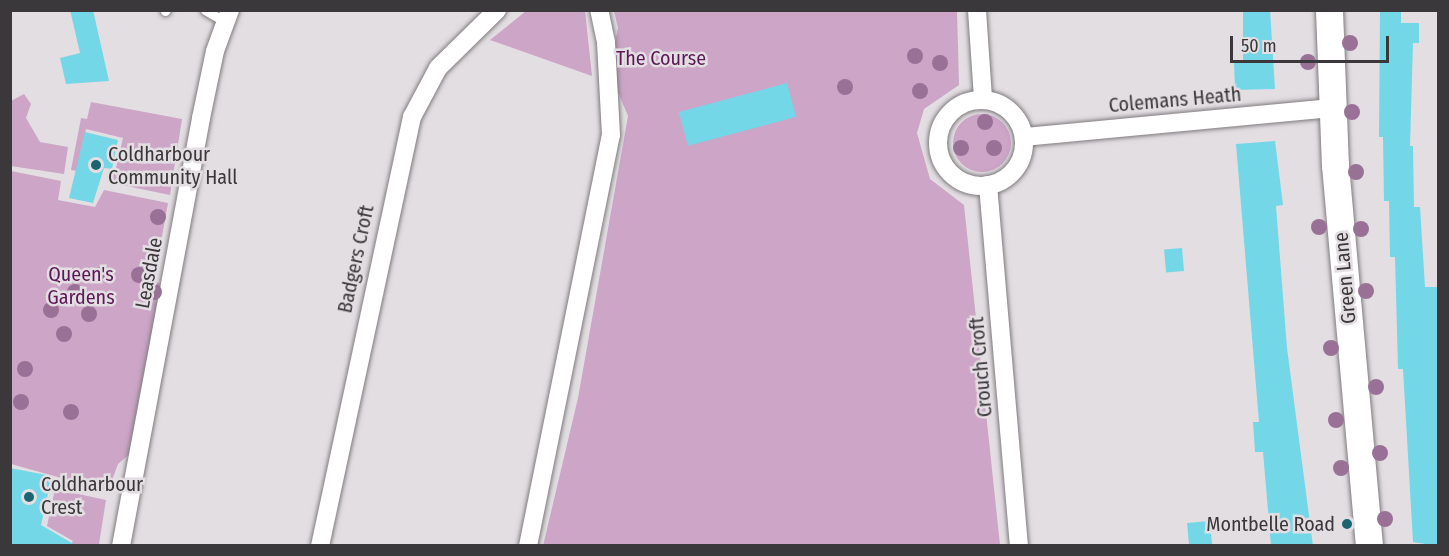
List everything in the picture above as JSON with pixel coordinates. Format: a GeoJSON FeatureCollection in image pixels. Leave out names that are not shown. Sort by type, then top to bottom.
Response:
{"type":"FeatureCollection","features":[{"type":"Feature","properties":{"kind":"main road","name":"Green Lane"},"geometry":{"type":"LineString","coordinates":[[1329,10],[1331,108],[1369,546]]}},
{"type":"Feature","properties":{"kind":"street","name":"Badgers Croft"},"geometry":{"type":"LineString","coordinates":[[320,546],[412,117],[438,68],[497,10]]}},
{"type":"Feature","properties":{"kind":"street"},"geometry":{"type":"LineString","coordinates":[[528,546],[611,135],[606,42],[599,10]]}},
{"type":"Feature","properties":{"kind":"street"},"geometry":{"type":"LineString","coordinates":[[977,10],[983,99]]}},
{"type":"Feature","properties":{"kind":"street","name":"Leasdale"},"geometry":{"type":"LineString","coordinates":[[121,546],[201,118],[227,16]]}},
{"type":"Feature","properties":{"kind":"street"},"geometry":{"type":"LineString","coordinates":[[983,99],[1011,111],[1024,137],[1022,157],[1015,171],[988,185],[959,180],[940,157],[937,142],[948,114],[960,105],[983,99]]}},
{"type":"Feature","properties":{"kind":"street","name":"Colemans Heath"},"geometry":{"type":"LineString","coordinates":[[1024,137],[1331,108]]}},
{"type":"Feature","properties":{"kind":"street","name":"Crouch Croft"},"geometry":{"type":"LineString","coordinates":[[988,185],[1019,546]]}},
{"type":"Feature","properties":{"kind":"lane"},"geometry":{"type":"LineString","coordinates":[[205,10],[227,16]]}},
{"type":"Feature","properties":{"kind":"green space"},"geometry":{"type":"Polygon","coordinates":[[[526,11],[585,11],[592,76],[490,40],[526,11]]]}},
{"type":"Feature","properties":{"kind":"green space","name":"The Course"},"geometry":{"type":"Polygon","coordinates":[[[614,11],[957,11],[959,85],[924,109],[917,133],[930,179],[964,205],[1000,545],[543,546],[578,398],[628,116],[609,71],[618,28],[614,11]]]}},
{"type":"Feature","properties":{"kind":"green space"},"geometry":{"type":"Polygon","coordinates":[[[24,94],[31,104],[26,118],[40,142],[68,147],[64,174],[11,166],[11,101],[24,94]]]}},
{"type":"Feature","properties":{"kind":"green space"},"geometry":{"type":"Polygon","coordinates":[[[91,102],[182,119],[170,195],[107,182],[109,171],[115,172],[123,138],[86,129],[77,171],[71,170],[81,118],[87,119],[91,102]]]}},
{"type":"Feature","properties":{"kind":"green space"},"geometry":{"type":"Polygon","coordinates":[[[976,114],[988,114],[1003,122],[1011,137],[1011,149],[1003,164],[988,172],[976,172],[961,164],[953,149],[953,137],[961,122],[976,114]]]}},
{"type":"Feature","properties":{"kind":"green space","name":"Queen's Gardens"},"geometry":{"type":"Polygon","coordinates":[[[11,171],[61,181],[58,200],[95,207],[104,190],[168,203],[154,281],[161,284],[163,298],[157,305],[134,450],[118,464],[108,491],[11,464],[11,171]]]}},
{"type":"Feature","properties":{"kind":"green space"},"geometry":{"type":"Polygon","coordinates":[[[55,489],[106,500],[99,544],[70,545],[73,541],[47,526],[55,489]]]}},
{"type":"Feature","properties":{"kind":"building"},"geometry":{"type":"Polygon","coordinates":[[[70,10],[93,10],[109,81],[66,84],[60,58],[80,53],[70,10]]]}},
{"type":"Feature","properties":{"kind":"building"},"geometry":{"type":"Polygon","coordinates":[[[1243,10],[1270,10],[1275,89],[1235,90],[1234,61],[1243,61],[1243,10]]]}},
{"type":"Feature","properties":{"kind":"building"},"geometry":{"type":"Polygon","coordinates":[[[1380,10],[1401,10],[1401,23],[1419,23],[1419,43],[1413,43],[1410,146],[1413,146],[1414,207],[1420,207],[1425,287],[1438,287],[1438,546],[1413,542],[1403,369],[1398,369],[1395,257],[1390,257],[1389,201],[1384,201],[1383,137],[1379,137],[1380,10]]]}},
{"type":"Feature","properties":{"kind":"building"},"geometry":{"type":"Polygon","coordinates":[[[787,83],[796,117],[688,146],[679,112],[787,83]]]}},
{"type":"Feature","properties":{"kind":"building","name":"Coldharbour Community Hall"},"geometry":{"type":"Polygon","coordinates":[[[85,132],[118,140],[112,169],[104,168],[93,203],[69,198],[85,132]]]}},
{"type":"Feature","properties":{"kind":"building"},"geometry":{"type":"Polygon","coordinates":[[[1275,141],[1283,205],[1276,206],[1287,348],[1313,546],[1271,546],[1263,452],[1255,452],[1253,422],[1259,422],[1236,144],[1275,141]]]}},
{"type":"Feature","properties":{"kind":"building"},"geometry":{"type":"Polygon","coordinates":[[[1182,248],[1184,271],[1166,272],[1164,250],[1182,248]]]}},
{"type":"Feature","properties":{"kind":"building","name":"Coldharbour Crest"},"geometry":{"type":"Polygon","coordinates":[[[10,468],[52,476],[41,525],[77,546],[10,546],[10,468]]]}},
{"type":"Feature","properties":{"kind":"building"},"geometry":{"type":"Polygon","coordinates":[[[1210,521],[1212,544],[1189,546],[1187,523],[1210,521]]]}},
{"type":"Feature","properties":{"kind":"place","name":"Coldharbour Community Hall"},"geometry":{"type":"Point","coordinates":[96,165]}},
{"type":"Feature","properties":{"kind":"place","name":"Coldharbour Crest"},"geometry":{"type":"Point","coordinates":[29,497]}},
{"type":"Feature","properties":{"kind":"place","name":"Montbelle Road"},"geometry":{"type":"Point","coordinates":[1347,524]}}]}
